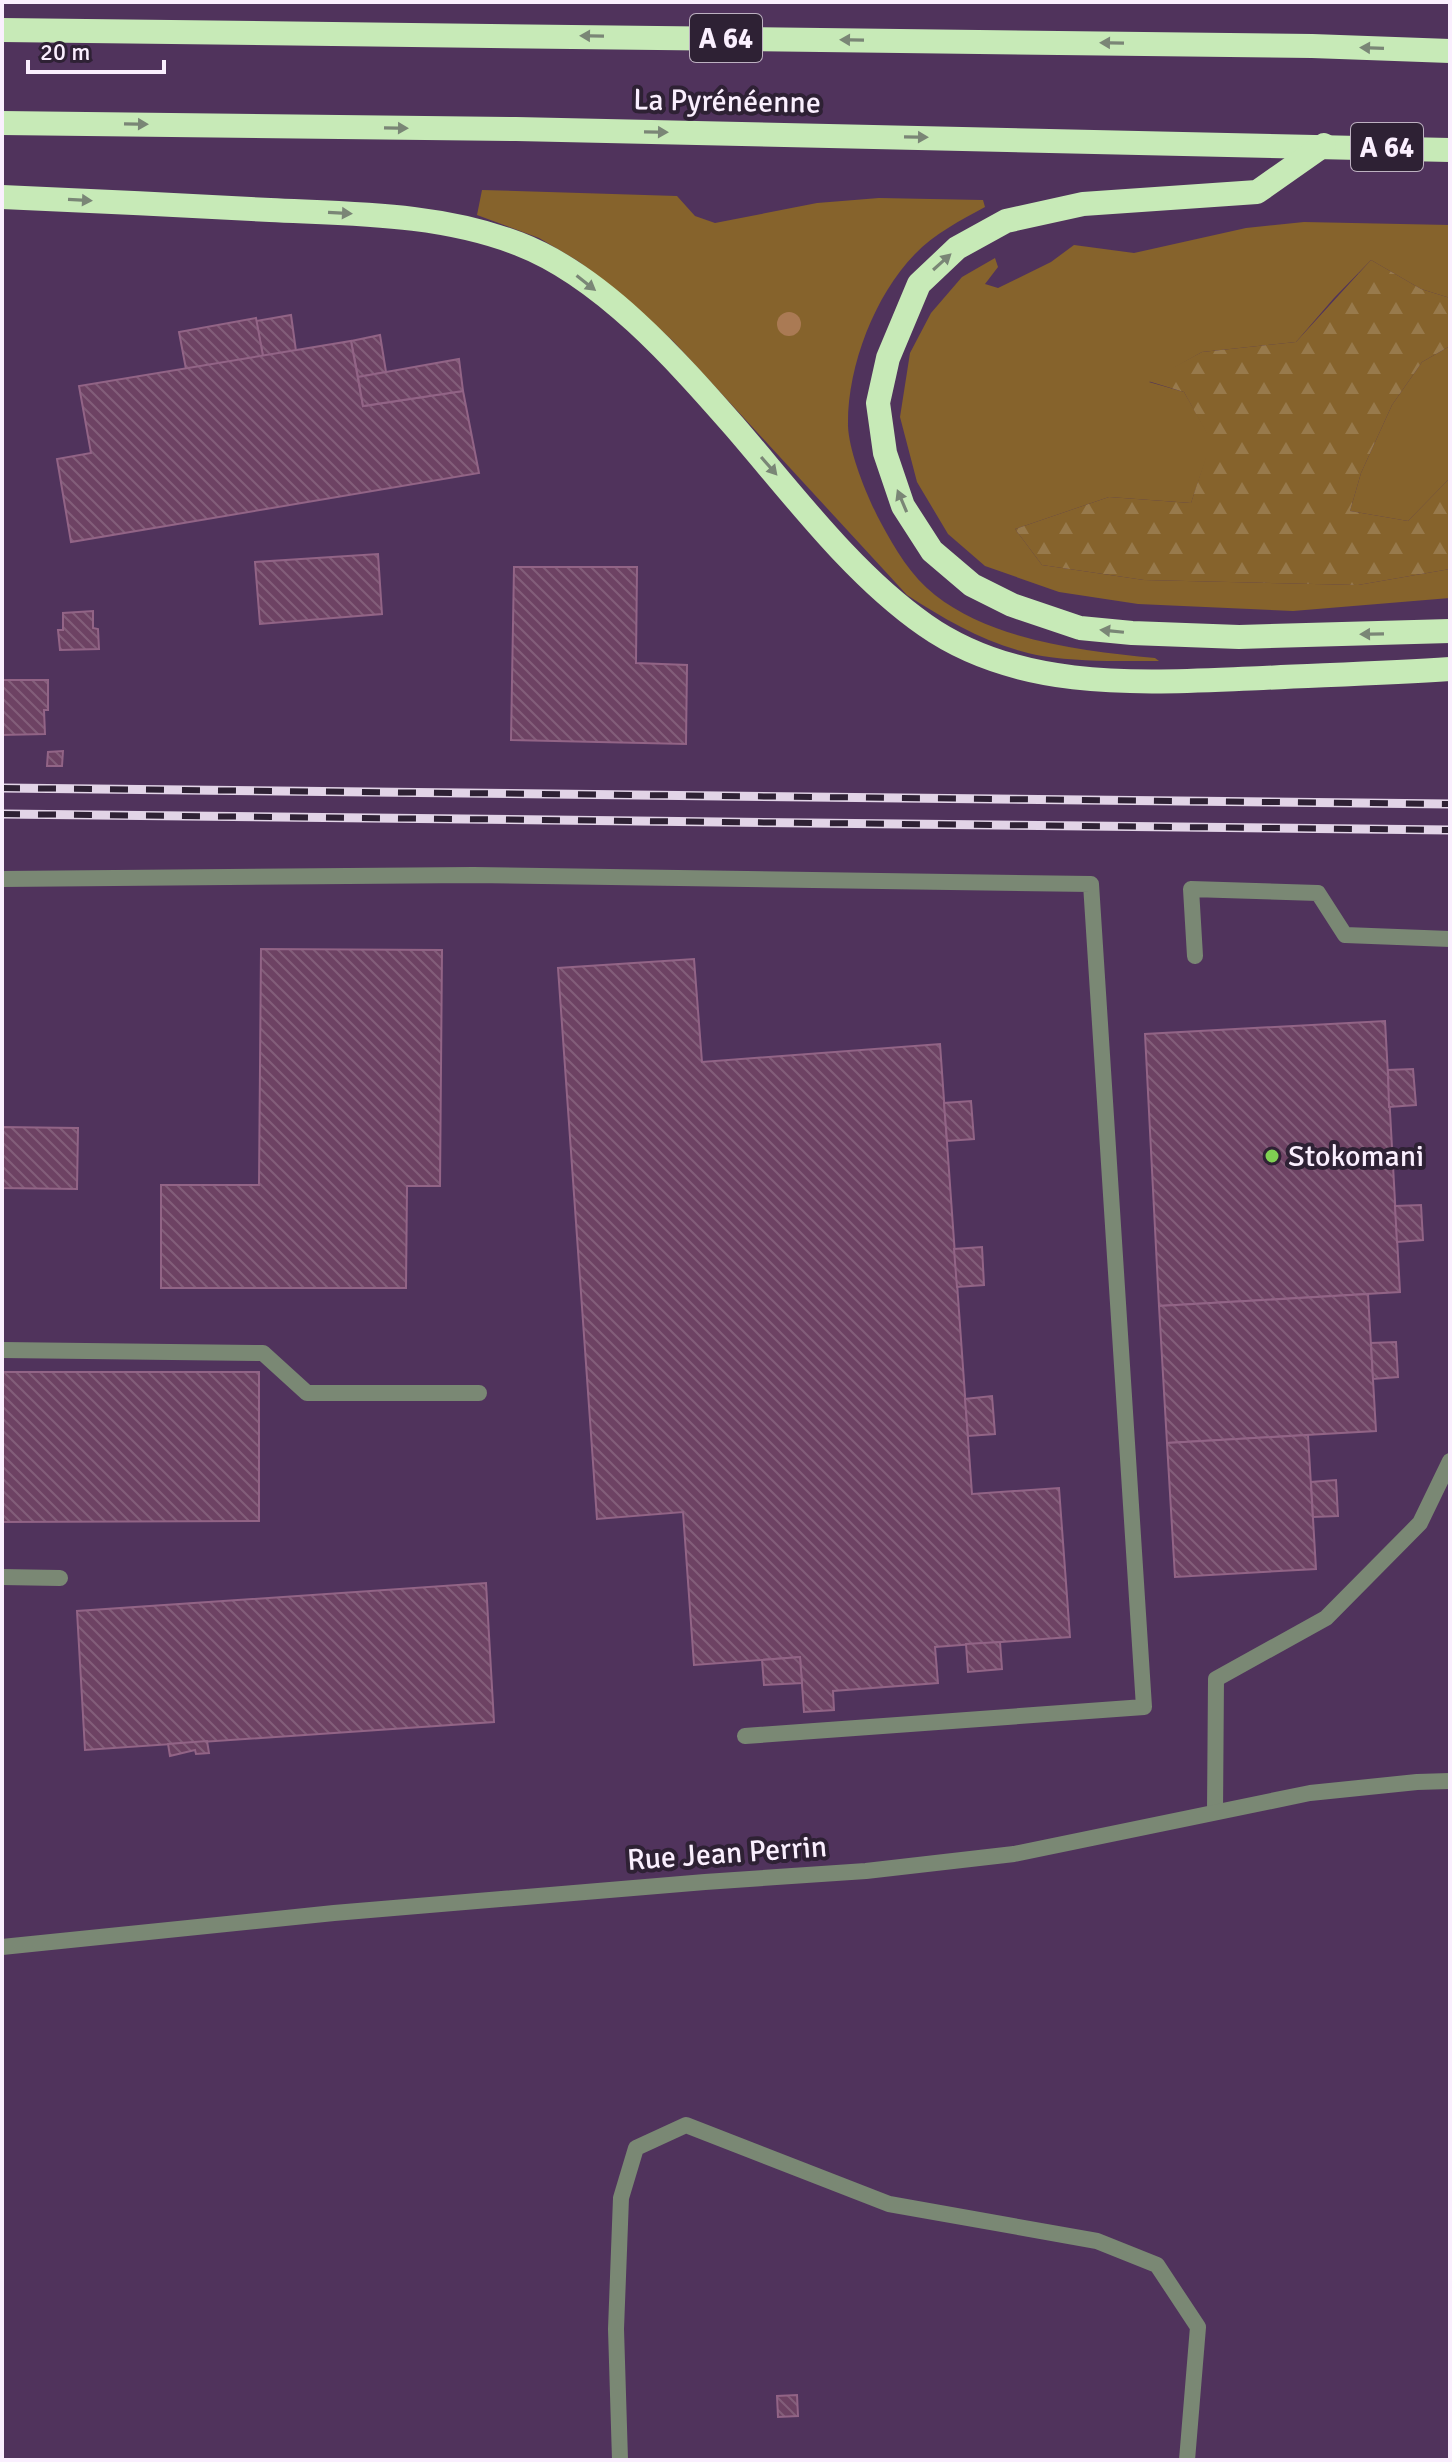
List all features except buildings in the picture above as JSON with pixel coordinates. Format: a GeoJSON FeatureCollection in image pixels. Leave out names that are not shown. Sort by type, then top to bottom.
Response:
{"type":"FeatureCollection","features":[{"type":"Feature","properties":{"kind":"highway","name":"La Pyrénéenne"},"geometry":{"type":"LineString","coordinates":[[2,30],[1312,46],[1450,51]]}},
{"type":"Feature","properties":{"kind":"highway","name":"La Pyrénéenne"},"geometry":{"type":"LineString","coordinates":[[2,123],[516,129],[1450,150]]}},
{"type":"Feature","properties":{"kind":"highway"},"geometry":{"type":"LineString","coordinates":[[1324,145],[1257,192],[1083,204],[1006,221],[957,248],[919,284],[888,358],[878,403],[885,453],[903,506],[932,551],[972,585],[1012,605],[1080,628],[1239,637],[1450,631]]}},
{"type":"Feature","properties":{"kind":"highway"},"geometry":{"type":"LineString","coordinates":[[2,197],[393,216],[469,229],[520,244],[571,272],[623,312],[675,360],[886,595],[927,627],[977,653],[1026,670],[1076,679],[1164,682],[1450,669]]}},
{"type":"Feature","properties":{"kind":"street"},"geometry":{"type":"LineString","coordinates":[[2,879],[473,875],[1091,884],[1144,1707],[745,1736]]}},
{"type":"Feature","properties":{"kind":"street"},"geometry":{"type":"LineString","coordinates":[[1195,956],[1191,889],[1318,893],[1345,935],[1450,939]]}},
{"type":"Feature","properties":{"kind":"street"},"geometry":{"type":"LineString","coordinates":[[2,1350],[263,1353],[307,1393],[479,1393]]}},
{"type":"Feature","properties":{"kind":"street"},"geometry":{"type":"LineString","coordinates":[[1215,1812],[1216,1679],[1326,1618],[1420,1523],[1450,1461]]}},
{"type":"Feature","properties":{"kind":"street"},"geometry":{"type":"LineString","coordinates":[[2,1577],[60,1578]]}},
{"type":"Feature","properties":{"kind":"street","name":"Rue Jean Perrin"},"geometry":{"type":"LineString","coordinates":[[2,1947],[349,1912],[880,1870],[1014,1854],[1310,1793],[1450,1781]]}},
{"type":"Feature","properties":{"kind":"street"},"geometry":{"type":"LineString","coordinates":[[620,2460],[616,2329],[621,2198],[636,2148],[686,2125],[889,2204],[1097,2241],[1157,2265],[1198,2327],[1187,2460]]}},
{"type":"Feature","properties":{"kind":"green space"},"geometry":{"type":"Polygon","coordinates":[[[482,190],[677,196],[695,216],[715,223],[817,203],[879,198],[983,200],[985,207],[939,234],[900,271],[887,290],[866,334],[852,381],[848,426],[860,476],[870,502],[904,562],[926,588],[958,611],[1011,633],[1040,641],[1159,661],[1100,661],[1024,652],[972,632],[907,595],[673,341],[615,289],[578,261],[539,238],[477,215],[482,190]]]}},
{"type":"Feature","properties":{"kind":"green space"},"geometry":{"type":"Polygon","coordinates":[[[1304,222],[1450,225],[1450,298],[1421,289],[1371,260],[1296,342],[1202,352],[1149,382],[1184,392],[1212,441],[1191,503],[1109,497],[1015,529],[1042,565],[1144,580],[1358,585],[1450,569],[1450,598],[1293,611],[1138,604],[1059,592],[985,566],[948,534],[917,482],[900,417],[910,353],[931,313],[962,277],[995,258],[998,267],[985,284],[998,288],[1051,262],[1074,245],[1134,253],[1246,228],[1304,222]]]}},
{"type":"Feature","properties":{"kind":"green space"},"geometry":{"type":"Polygon","coordinates":[[[1371,260],[1421,289],[1450,298],[1450,346],[1422,362],[1392,405],[1361,473],[1350,511],[1408,521],[1450,478],[1450,569],[1358,585],[1144,580],[1042,565],[1015,529],[1109,497],[1191,503],[1211,441],[1184,392],[1148,381],[1202,352],[1296,342],[1371,260]]]}},
{"type":"Feature","properties":{"kind":"green space"},"geometry":{"type":"Polygon","coordinates":[[[1450,346],[1450,478],[1408,521],[1350,511],[1361,473],[1392,405],[1422,362],[1450,346]]]}},
{"type":"Feature","properties":{"kind":"railway"},"geometry":{"type":"LineString","coordinates":[[2,788],[1450,804]]}},
{"type":"Feature","properties":{"kind":"railway"},"geometry":{"type":"LineString","coordinates":[[2,814],[1450,830]]}},
{"type":"Feature","properties":{"kind":"place","name":"Stokomani"},"geometry":{"type":"Point","coordinates":[1272,1156]}}]}
